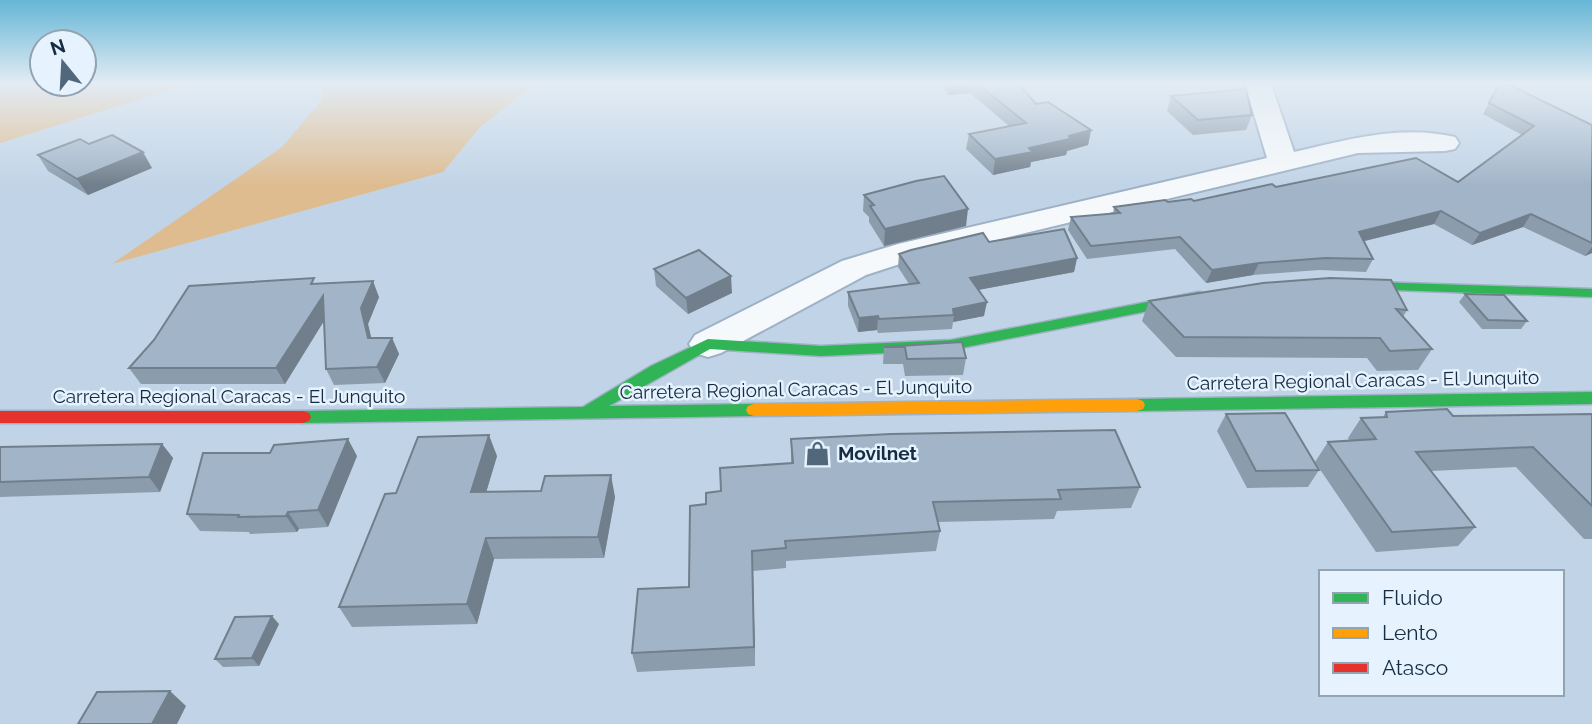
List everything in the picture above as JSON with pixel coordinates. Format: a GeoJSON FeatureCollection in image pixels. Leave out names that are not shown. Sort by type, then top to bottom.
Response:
{"type":"FeatureCollection","features":[{"type":"Feature","properties":{"kind":"main road"},"geometry":{"type":"LineString","coordinates":[[1319,284],[1592,293]]}},
{"type":"Feature","properties":{"kind":"main road"},"geometry":{"type":"LineString","coordinates":[[585,413],[657,370],[708,344],[821,351],[951,345],[1215,295]]}},
{"type":"Feature","properties":{"kind":"main road","name":"Carretera Regional Caracas - El Junquito"},"geometry":{"type":"LineString","coordinates":[[0,417],[181,419],[1592,398]]}},
{"type":"Feature","properties":{"kind":"street"},"geometry":{"type":"LineString","coordinates":[[1269,118],[1283,163]]}},
{"type":"Feature","properties":{"kind":"street"},"geometry":{"type":"LineString","coordinates":[[708,344],[855,268],[887,258],[1357,145],[1445,143]]}},
{"type":"Feature","properties":{"kind":"shaded area"},"geometry":{"type":"Polygon","coordinates":[[[0,118],[81,118],[0,143],[0,118]]]}},
{"type":"Feature","properties":{"kind":"shaded area"},"geometry":{"type":"Polygon","coordinates":[[[307,118],[492,118],[480,127],[443,172],[112,264],[282,147],[307,118]]]}},
{"type":"Feature","properties":{"kind":"building"},"geometry":{"type":"Polygon","coordinates":[[[1020,118],[1072,118],[1091,130],[1069,136],[1070,139],[1029,148],[1033,152],[995,159],[969,134],[1026,123],[1020,118]]]}},
{"type":"Feature","properties":{"kind":"building"},"geometry":{"type":"Polygon","coordinates":[[[1518,118],[1577,118],[1592,125],[1592,243],[1531,214],[1480,233],[1441,211],[1359,232],[1373,259],[1325,258],[1212,270],[1180,237],[1091,246],[1071,217],[1120,213],[1114,207],[1165,200],[1194,201],[1272,184],[1276,187],[1416,158],[1458,182],[1534,126],[1518,118]]]}},
{"type":"Feature","properties":{"kind":"building"},"geometry":{"type":"Polygon","coordinates":[[[112,135],[143,152],[77,179],[38,155],[80,139],[89,144],[112,135]]]}},
{"type":"Feature","properties":{"kind":"building"},"geometry":{"type":"Polygon","coordinates":[[[944,176],[968,209],[885,229],[870,206],[874,205],[864,195],[916,181],[944,176]]]}},
{"type":"Feature","properties":{"kind":"building"},"geometry":{"type":"Polygon","coordinates":[[[1064,229],[1077,258],[970,278],[987,302],[953,309],[954,315],[859,318],[848,292],[919,283],[899,254],[911,250],[983,233],[989,242],[1064,229]]]}},
{"type":"Feature","properties":{"kind":"building"},"geometry":{"type":"Polygon","coordinates":[[[699,250],[731,276],[686,298],[654,269],[699,250]]]}},
{"type":"Feature","properties":{"kind":"building"},"geometry":{"type":"Polygon","coordinates":[[[314,278],[311,284],[373,281],[361,308],[368,338],[392,338],[377,367],[326,369],[323,296],[276,368],[129,368],[154,340],[189,286],[314,278]]]}},
{"type":"Feature","properties":{"kind":"building"},"geometry":{"type":"Polygon","coordinates":[[[1330,278],[1391,280],[1407,310],[1396,309],[1432,349],[1390,351],[1380,338],[1184,337],[1149,301],[1263,283],[1330,278]]]}},
{"type":"Feature","properties":{"kind":"building"},"geometry":{"type":"Polygon","coordinates":[[[1465,294],[1504,295],[1527,321],[1488,320],[1465,294]]]}},
{"type":"Feature","properties":{"kind":"building"},"geometry":{"type":"Polygon","coordinates":[[[962,342],[966,358],[907,359],[905,347],[884,347],[962,342]]]}},
{"type":"Feature","properties":{"kind":"building"},"geometry":{"type":"Polygon","coordinates":[[[1447,409],[1453,416],[1592,414],[1592,506],[1533,447],[1416,452],[1475,527],[1392,532],[1328,442],[1376,439],[1361,418],[1387,417],[1386,412],[1447,409]]]}},
{"type":"Feature","properties":{"kind":"building"},"geometry":{"type":"Polygon","coordinates":[[[1285,413],[1319,470],[1256,471],[1226,414],[1285,413]]]}},
{"type":"Feature","properties":{"kind":"building"},"geometry":{"type":"Polygon","coordinates":[[[1115,430],[1140,487],[1058,490],[1061,499],[933,502],[940,531],[785,541],[786,548],[752,551],[754,647],[632,653],[638,589],[689,587],[690,506],[706,504],[706,493],[721,491],[720,468],[793,463],[791,439],[891,434],[1115,430]]]}},
{"type":"Feature","properties":{"kind":"building"},"geometry":{"type":"Polygon","coordinates":[[[489,435],[471,492],[541,491],[545,476],[611,475],[598,537],[486,538],[467,604],[339,607],[385,494],[396,493],[418,437],[489,435]]]}},
{"type":"Feature","properties":{"kind":"building"},"geometry":{"type":"Polygon","coordinates":[[[348,439],[318,510],[288,512],[286,516],[187,514],[203,453],[270,453],[274,445],[348,439]]]}},
{"type":"Feature","properties":{"kind":"building"},"geometry":{"type":"Polygon","coordinates":[[[162,444],[149,477],[0,482],[0,447],[162,444]]]}},
{"type":"Feature","properties":{"kind":"building"},"geometry":{"type":"Polygon","coordinates":[[[272,616],[252,658],[215,659],[235,617],[272,616]]]}},
{"type":"Feature","properties":{"kind":"building"},"geometry":{"type":"Polygon","coordinates":[[[170,691],[152,724],[78,724],[97,692],[170,691]]]}},
{"type":"Feature","properties":{"kind":"traffic: fast"},"geometry":{"type":"LineString","coordinates":[[1342,285],[1592,293]]}},
{"type":"Feature","properties":{"kind":"traffic: fast"},"geometry":{"type":"LineString","coordinates":[[585,413],[657,370],[708,344],[821,351],[951,345],[1199,297]]}},
{"type":"Feature","properties":{"kind":"traffic: fast"},"geometry":{"type":"LineString","coordinates":[[1137,405],[1592,398]]}},
{"type":"Feature","properties":{"kind":"traffic: fast"},"geometry":{"type":"LineString","coordinates":[[303,417],[754,410]]}},
{"type":"Feature","properties":{"kind":"traffic: slow"},"geometry":{"type":"LineString","coordinates":[[754,410],[1137,405]]}},
{"type":"Feature","properties":{"kind":"traffic: jam"},"geometry":{"type":"LineString","coordinates":[[0,417],[303,417]]}},
{"type":"Feature","properties":{"kind":"place","name":"Movilnet"},"geometry":{"type":"Point","coordinates":[818,453]}}]}
